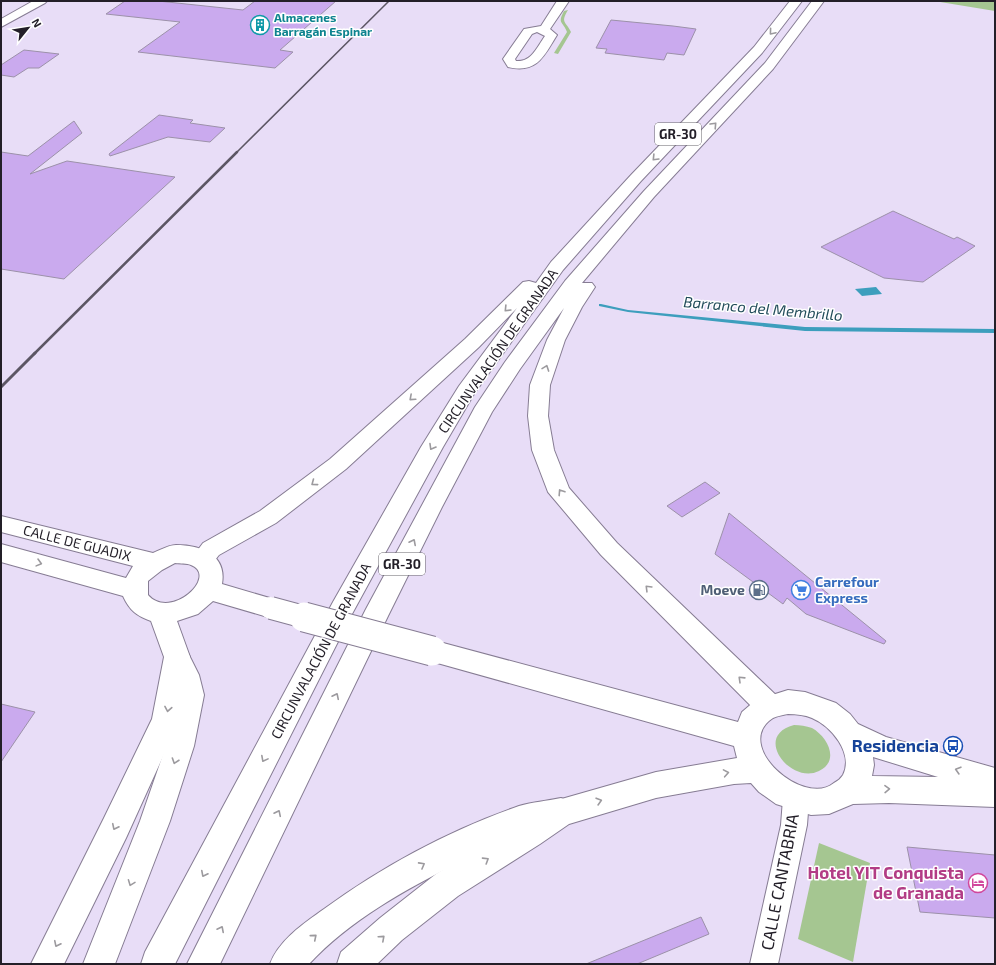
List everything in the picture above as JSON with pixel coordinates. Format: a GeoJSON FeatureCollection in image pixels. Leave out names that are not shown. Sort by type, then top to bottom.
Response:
{"type":"FeatureCollection","features":[{"type":"Feature","properties":{"kind":"main road"},"geometry":{"type":"LineString","coordinates":[[1,24],[41,1]]}},
{"type":"Feature","properties":{"kind":"main road"},"geometry":{"type":"LineString","coordinates":[[555,1],[541,30],[563,1]]}},
{"type":"Feature","properties":{"kind":"main road","name":"CIRCUNVALACIÓN DE GRANADA"},"geometry":{"type":"LineString","coordinates":[[158,964],[342,609],[432,447],[471,384],[557,266],[636,178],[758,50],[796,1]]}},
{"type":"Feature","properties":{"kind":"main road"},"geometry":{"type":"LineString","coordinates":[[816,5],[828,1]]}},
{"type":"Feature","properties":{"kind":"main road","name":"CIRCUNVALACIÓN DE GRANADA"},"geometry":{"type":"LineString","coordinates":[[203,964],[378,610],[482,412],[512,366],[570,285],[649,194],[769,66],[816,5]]}},
{"type":"Feature","properties":{"kind":"main road"},"geometry":{"type":"LineString","coordinates":[[649,194],[645,213],[589,282],[573,307],[556,340],[540,385],[538,416],[542,450],[559,492],[609,549],[769,706]]}},
{"type":"Feature","properties":{"kind":"main road"},"geometry":{"type":"LineString","coordinates":[[203,559],[211,549],[268,517],[338,464],[472,343],[535,280],[557,266]]}},
{"type":"Feature","properties":{"kind":"main road","name":"CALLE DE GUADIX"},"geometry":{"type":"LineString","coordinates":[[1,524],[154,562]]}},
{"type":"Feature","properties":{"kind":"main road","name":"CALLE DE GUADIX"},"geometry":{"type":"LineString","coordinates":[[1,553],[134,590]]}},
{"type":"Feature","properties":{"kind":"main road"},"geometry":{"type":"LineString","coordinates":[[180,554],[195,556],[203,559],[209,565],[212,573],[212,582],[202,598],[194,605],[172,613],[161,613],[150,611],[142,606],[136,598],[134,590],[137,580],[140,575],[154,562],[164,557],[180,554]]}},
{"type":"Feature","properties":{"kind":"main road"},"geometry":{"type":"LineString","coordinates":[[208,590],[746,737]]}},
{"type":"Feature","properties":{"kind":"main road"},"geometry":{"type":"LineString","coordinates":[[99,964],[155,821],[180,746],[191,695],[186,675],[177,657],[161,613]]}},
{"type":"Feature","properties":{"kind":"main road"},"geometry":{"type":"LineString","coordinates":[[47,964],[115,828],[166,719],[177,657]]}},
{"type":"Feature","properties":{"kind":"main road"},"geometry":{"type":"LineString","coordinates":[[848,791],[856,779],[860,764],[859,751],[851,734],[830,714],[810,705],[788,702],[769,706],[758,714],[750,724],[746,737],[748,753],[756,770],[766,782],[780,792],[796,799],[814,802],[832,799],[848,791],[889,789],[995,793]]}},
{"type":"Feature","properties":{"kind":"main road"},"geometry":{"type":"LineString","coordinates":[[851,734],[882,748],[995,781]]}},
{"type":"Feature","properties":{"kind":"main road"},"geometry":{"type":"LineString","coordinates":[[286,964],[312,937],[369,895],[419,867],[480,836],[521,820],[561,812],[656,785],[734,771],[756,770]]}},
{"type":"Feature","properties":{"kind":"main road"},"geometry":{"type":"LineString","coordinates":[[353,964],[391,929],[447,885],[529,834],[561,812]]}},
{"type":"Feature","properties":{"kind":"street","name":"CALLE CANTABRIA"},"geometry":{"type":"LineString","coordinates":[[764,964],[794,825],[796,799]]}},
{"type":"Feature","properties":{"kind":"green space"},"geometry":{"type":"Polygon","coordinates":[[[934,1],[995,1],[995,11],[934,1]]]}},
{"type":"Feature","properties":{"kind":"green space"},"geometry":{"type":"Polygon","coordinates":[[[568,10],[564,20],[571,32],[558,54],[554,53],[567,32],[561,22],[561,18],[564,11],[568,10]]]}},
{"type":"Feature","properties":{"kind":"green space"},"geometry":{"type":"Polygon","coordinates":[[[794,725],[812,728],[823,737],[827,743],[830,755],[829,761],[825,767],[819,771],[808,773],[797,771],[780,757],[776,748],[776,739],[782,731],[794,725]]]}},
{"type":"Feature","properties":{"kind":"green space"},"geometry":{"type":"Polygon","coordinates":[[[819,843],[870,863],[853,962],[798,939],[819,843]]]}},
{"type":"Feature","properties":{"kind":"water"},"geometry":{"type":"Polygon","coordinates":[[[876,287],[882,294],[862,296],[855,289],[876,287]]]}},
{"type":"Feature","properties":{"kind":"building"},"geometry":{"type":"Polygon","coordinates":[[[125,1],[158,1],[243,10],[255,1],[336,1],[280,50],[293,52],[275,68],[138,52],[180,22],[106,14],[125,1]]]}},
{"type":"Feature","properties":{"kind":"building"},"geometry":{"type":"Polygon","coordinates":[[[611,20],[696,29],[684,55],[667,53],[664,60],[605,53],[607,49],[596,48],[611,20]]]}},
{"type":"Feature","properties":{"kind":"building"},"geometry":{"type":"Polygon","coordinates":[[[24,50],[59,54],[39,68],[28,68],[14,77],[1,75],[1,65],[24,50]]]}},
{"type":"Feature","properties":{"kind":"building"},"geometry":{"type":"Polygon","coordinates":[[[159,115],[193,120],[190,123],[225,128],[210,142],[168,137],[110,156],[109,154],[159,115]]]}},
{"type":"Feature","properties":{"kind":"building"},"geometry":{"type":"Polygon","coordinates":[[[74,121],[82,133],[30,174],[67,161],[175,177],[64,279],[1,269],[1,152],[28,156],[74,121]]]}},
{"type":"Feature","properties":{"kind":"building"},"geometry":{"type":"Polygon","coordinates":[[[893,211],[954,239],[957,237],[975,246],[923,282],[884,278],[821,247],[893,211]]]}},
{"type":"Feature","properties":{"kind":"building"},"geometry":{"type":"Polygon","coordinates":[[[705,482],[720,493],[682,517],[667,506],[705,482]]]}},
{"type":"Feature","properties":{"kind":"building"},"geometry":{"type":"Polygon","coordinates":[[[729,513],[886,641],[884,644],[806,614],[787,598],[783,604],[715,554],[729,513]]]}},
{"type":"Feature","properties":{"kind":"building"},"geometry":{"type":"Polygon","coordinates":[[[1,704],[35,712],[1,762],[1,704]]]}},
{"type":"Feature","properties":{"kind":"building"},"geometry":{"type":"Polygon","coordinates":[[[907,847],[995,855],[995,918],[920,912],[907,847]]]}},
{"type":"Feature","properties":{"kind":"building"},"geometry":{"type":"Polygon","coordinates":[[[701,917],[709,934],[637,964],[586,964],[701,917]]]}},
{"type":"Feature","properties":{"kind":"waterway","name":"Barranco del Membrillo"},"geometry":{"type":"LineString","coordinates":[[601,305],[628,311],[805,329],[995,331]]}},
{"type":"Feature","properties":{"kind":"railway"},"geometry":{"type":"LineString","coordinates":[[236,153],[389,1]]}},
{"type":"Feature","properties":{"kind":"railway"},"geometry":{"type":"LineString","coordinates":[[34,354],[237,152]]}},
{"type":"Feature","properties":{"kind":"railway"},"geometry":{"type":"LineString","coordinates":[[1,387],[34,354]]}},
{"type":"Feature","properties":{"kind":"place","name":"Almacenes Barragán Espinar"},"geometry":{"type":"Point","coordinates":[260,25]}},
{"type":"Feature","properties":{"kind":"place","name":"Moeve"},"geometry":{"type":"Point","coordinates":[759,590]}},
{"type":"Feature","properties":{"kind":"place","name":"Carrefour Express"},"geometry":{"type":"Point","coordinates":[801,590]}},
{"type":"Feature","properties":{"kind":"place","name":"Residencia"},"geometry":{"type":"Point","coordinates":[953,746]}},
{"type":"Feature","properties":{"kind":"place","name":"Hotel YIT Conquista de Granada"},"geometry":{"type":"Point","coordinates":[978,883]}}]}
